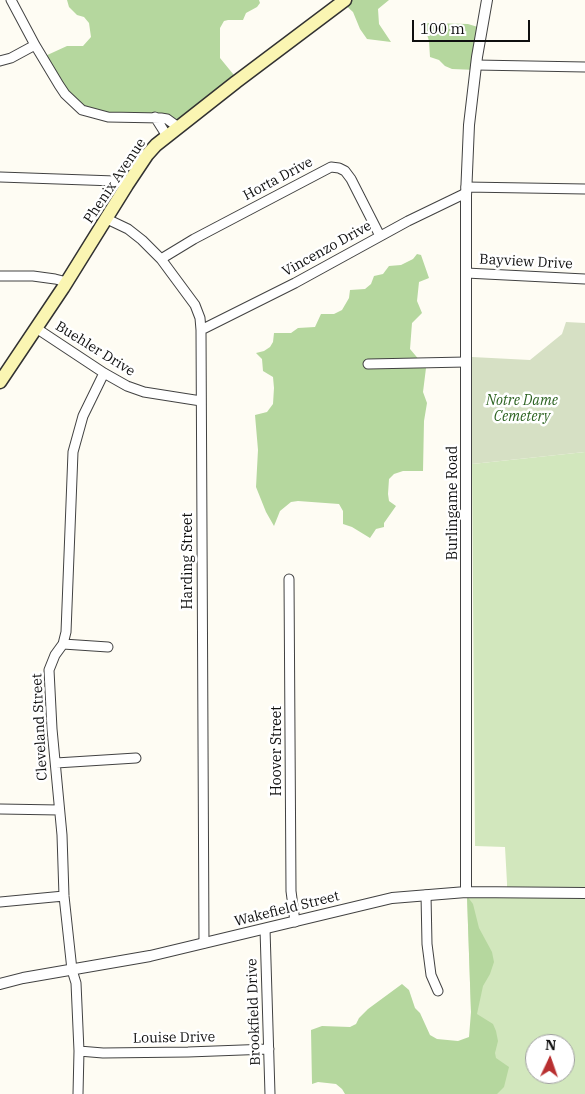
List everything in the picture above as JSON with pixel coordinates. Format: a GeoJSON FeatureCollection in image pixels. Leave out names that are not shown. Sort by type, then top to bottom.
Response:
{"type":"FeatureCollection","features":[{"type":"Feature","properties":{"kind":"main road","name":"Phenix Avenue"},"geometry":{"type":"LineString","coordinates":[[0,382],[147,155],[178,127],[345,0]]}},
{"type":"Feature","properties":{"kind":"street"},"geometry":{"type":"LineString","coordinates":[[10,0],[35,46],[65,94],[82,110],[108,117],[155,117],[167,119],[178,127]]}},
{"type":"Feature","properties":{"kind":"street","name":"Burlingame Road"},"geometry":{"type":"LineString","coordinates":[[466,892],[466,190],[476,65],[486,0]]}},
{"type":"Feature","properties":{"kind":"street"},"geometry":{"type":"LineString","coordinates":[[0,61],[35,46]]}},
{"type":"Feature","properties":{"kind":"street"},"geometry":{"type":"LineString","coordinates":[[476,65],[585,68]]}},
{"type":"Feature","properties":{"kind":"street"},"geometry":{"type":"LineString","coordinates":[[155,117],[167,136]]}},
{"type":"Feature","properties":{"kind":"street","name":"Horta Drive"},"geometry":{"type":"LineString","coordinates":[[161,259],[194,239],[331,168],[339,168],[346,171],[380,236]]}},
{"type":"Feature","properties":{"kind":"street"},"geometry":{"type":"LineString","coordinates":[[0,177],[115,181],[127,185]]}},
{"type":"Feature","properties":{"kind":"street"},"geometry":{"type":"LineString","coordinates":[[466,190],[585,189]]}},
{"type":"Feature","properties":{"kind":"street","name":"Vincenzo Drive"},"geometry":{"type":"LineString","coordinates":[[201,330],[294,283],[466,190]]}},
{"type":"Feature","properties":{"kind":"street","name":"Harding Street"},"geometry":{"type":"LineString","coordinates":[[107,219],[128,229],[161,259],[195,305],[201,330],[204,943]]}},
{"type":"Feature","properties":{"kind":"street","name":"Bayview Drive"},"geometry":{"type":"LineString","coordinates":[[466,273],[585,279]]}},
{"type":"Feature","properties":{"kind":"street"},"geometry":{"type":"LineString","coordinates":[[0,276],[55,278],[66,282]]}},
{"type":"Feature","properties":{"kind":"street","name":"Buehler Drive"},"geometry":{"type":"LineString","coordinates":[[36,328],[104,373],[136,390],[201,400]]}},
{"type":"Feature","properties":{"kind":"street"},"geometry":{"type":"LineString","coordinates":[[368,364],[466,362]]}},
{"type":"Feature","properties":{"kind":"street","name":"Cleveland Street"},"geometry":{"type":"LineString","coordinates":[[78,1094],[79,1051],[76,983],[72,970],[64,896],[49,670],[55,655],[63,644],[66,632],[73,452],[84,416],[104,373]]}},
{"type":"Feature","properties":{"kind":"street","name":"Hoover Street"},"geometry":{"type":"LineString","coordinates":[[289,580],[291,891],[295,922]]}},
{"type":"Feature","properties":{"kind":"street"},"geometry":{"type":"LineString","coordinates":[[63,644],[108,648]]}},
{"type":"Feature","properties":{"kind":"street"},"geometry":{"type":"LineString","coordinates":[[56,763],[136,758]]}},
{"type":"Feature","properties":{"kind":"street"},"geometry":{"type":"LineString","coordinates":[[0,809],[59,810]]}},
{"type":"Feature","properties":{"kind":"street","name":"Wakefield Street"},"geometry":{"type":"LineString","coordinates":[[0,984],[23,978],[150,956],[392,898],[466,892],[585,893]]}},
{"type":"Feature","properties":{"kind":"street"},"geometry":{"type":"LineString","coordinates":[[0,902],[64,896]]}},
{"type":"Feature","properties":{"kind":"street"},"geometry":{"type":"LineString","coordinates":[[426,896],[431,975],[438,991]]}},
{"type":"Feature","properties":{"kind":"street","name":"Brookfield Drive"},"geometry":{"type":"LineString","coordinates":[[265,929],[270,1094]]}},
{"type":"Feature","properties":{"kind":"street","name":"Louise Drive"},"geometry":{"type":"LineString","coordinates":[[79,1051],[103,1053],[270,1049]]}},
{"type":"Feature","properties":{"kind":"green space"},"geometry":{"type":"Polygon","coordinates":[[[67,0],[259,0],[260,3],[257,7],[246,13],[243,20],[224,21],[220,28],[220,58],[238,80],[180,126],[167,119],[81,110],[43,57],[67,46],[83,46],[91,37],[89,23],[84,17],[77,15],[69,7],[67,0]]]}},
{"type":"Feature","properties":{"kind":"green space"},"geometry":{"type":"Polygon","coordinates":[[[345,0],[389,0],[378,9],[379,24],[391,42],[367,39],[360,29],[353,12],[342,2],[345,0]]]}},
{"type":"Feature","properties":{"kind":"green space"},"geometry":{"type":"Polygon","coordinates":[[[428,23],[468,24],[481,28],[476,70],[452,69],[445,66],[439,60],[430,57],[429,41],[424,25],[428,23]]]}},
{"type":"Feature","properties":{"kind":"green space"},"geometry":{"type":"Polygon","coordinates":[[[417,254],[421,255],[429,278],[419,282],[417,301],[422,313],[412,323],[410,349],[426,368],[423,392],[427,403],[424,421],[423,471],[403,471],[394,474],[389,479],[389,501],[396,506],[384,523],[384,527],[376,529],[370,538],[343,524],[343,511],[339,504],[291,502],[280,511],[274,526],[256,487],[258,450],[255,415],[267,412],[273,404],[273,377],[263,371],[262,359],[256,353],[270,347],[273,342],[274,333],[291,333],[298,328],[315,327],[321,314],[334,314],[342,310],[349,298],[350,290],[365,289],[371,284],[374,276],[383,274],[389,266],[401,265],[413,259],[417,254]]]}},
{"type":"Feature","properties":{"kind":"green space","name":"Notre Dame Cemetery"},"geometry":{"type":"Polygon","coordinates":[[[566,322],[585,323],[585,452],[472,464],[472,357],[530,360],[562,334],[566,322]]]}},
{"type":"Feature","properties":{"kind":"green space"},"geometry":{"type":"Polygon","coordinates":[[[585,452],[585,1094],[481,1094],[471,1012],[467,896],[507,897],[507,883],[505,847],[475,846],[472,464],[585,452]]]}},
{"type":"Feature","properties":{"kind":"green space"},"geometry":{"type":"Polygon","coordinates":[[[467,896],[473,904],[479,928],[492,952],[494,962],[483,986],[477,1014],[493,1024],[496,1031],[498,1041],[495,1053],[496,1058],[509,1067],[504,1087],[497,1094],[345,1094],[336,1084],[318,1082],[312,1084],[311,1030],[322,1026],[350,1027],[356,1024],[368,1009],[402,984],[409,990],[415,1008],[420,1013],[430,1035],[437,1039],[458,1041],[469,1037],[471,1012],[467,896]]]}}]}
